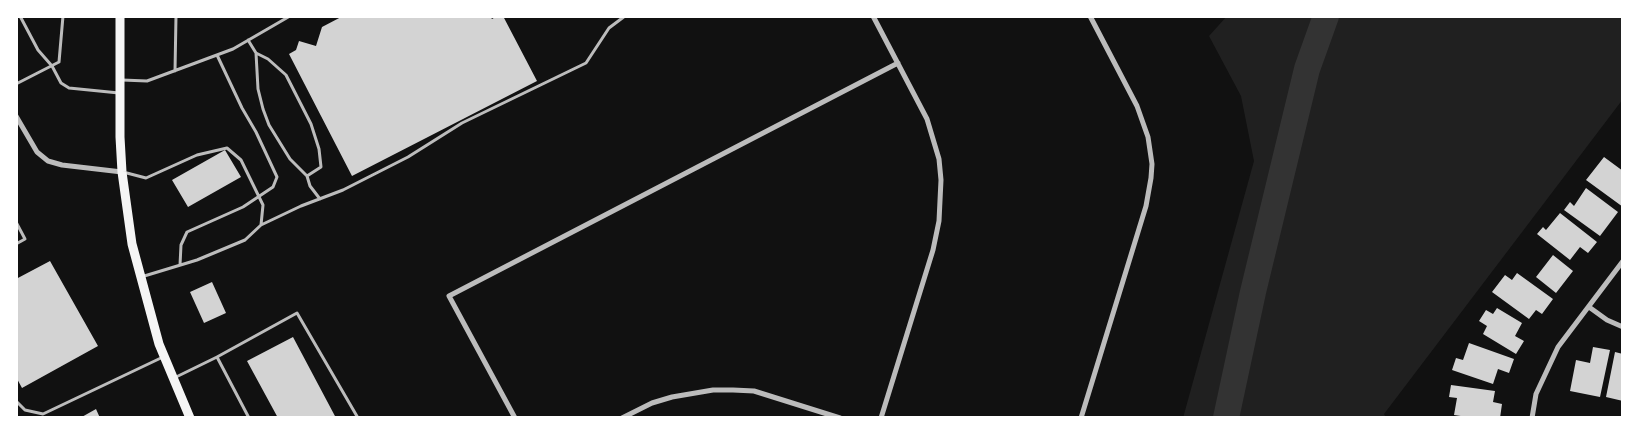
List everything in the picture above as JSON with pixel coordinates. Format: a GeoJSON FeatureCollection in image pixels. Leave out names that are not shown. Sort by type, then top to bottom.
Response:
{"type":"FeatureCollection","features":[{"type":"Feature","properties":{"kind":"main road"},"geometry":{"type":"LineString","coordinates":[[120,16],[122,172],[132,244],[150,314],[164,357],[190,418]]}},
{"type":"Feature","properties":{"kind":"street"},"geometry":{"type":"LineString","coordinates":[[873,16],[921,106],[934,139],[939,159],[941,200],[939,221],[932,250],[881,418]]}},
{"type":"Feature","properties":{"kind":"street"},"geometry":{"type":"LineString","coordinates":[[1081,418],[1146,206],[1151,178],[1148,137],[1137,106],[1090,16]]}},
{"type":"Feature","properties":{"kind":"street"},"geometry":{"type":"LineString","coordinates":[[515,418],[449,296],[898,63]]}},
{"type":"Feature","properties":{"kind":"street"},"geometry":{"type":"LineString","coordinates":[[16,116],[37,152],[48,160],[62,165],[122,172]]}},
{"type":"Feature","properties":{"kind":"street"},"geometry":{"type":"LineString","coordinates":[[1532,418],[1536,394],[1558,347],[1623,261]]}},
{"type":"Feature","properties":{"kind":"street"},"geometry":{"type":"LineString","coordinates":[[1589,307],[1607,320],[1623,327]]}},
{"type":"Feature","properties":{"kind":"street"},"geometry":{"type":"LineString","coordinates":[[622,418],[652,403],[672,396],[691,392],[726,390],[754,392],[840,418]]}},
{"type":"Feature","properties":{"kind":"lane"},"geometry":{"type":"LineString","coordinates":[[20,16],[38,50],[52,66],[61,83],[69,88],[120,93]]}},
{"type":"Feature","properties":{"kind":"lane"},"geometry":{"type":"LineString","coordinates":[[16,84],[59,62],[63,16]]}},
{"type":"Feature","properties":{"kind":"lane"},"geometry":{"type":"LineString","coordinates":[[175,71],[176,16]]}},
{"type":"Feature","properties":{"kind":"lane"},"geometry":{"type":"LineString","coordinates":[[120,80],[148,81],[175,71],[233,49],[290,16]]}},
{"type":"Feature","properties":{"kind":"lane"},"geometry":{"type":"LineString","coordinates":[[140,277],[197,260],[245,240],[262,225],[343,190],[408,157],[462,123],[508,100],[538,88],[586,63],[609,28],[625,16]]}},
{"type":"Feature","properties":{"kind":"lane"},"geometry":{"type":"LineString","coordinates":[[248,40],[256,53],[258,89],[269,125],[290,160],[306,176],[310,186],[320,199]]}},
{"type":"Feature","properties":{"kind":"lane"},"geometry":{"type":"LineString","coordinates":[[256,53],[268,59],[286,75],[311,124],[319,149],[321,167],[306,176]]}},
{"type":"Feature","properties":{"kind":"lane"},"geometry":{"type":"LineString","coordinates":[[180,265],[182,245],[187,232],[223,217],[243,206],[273,187],[276,177],[256,132],[242,108],[217,55]]}},
{"type":"Feature","properties":{"kind":"lane"},"geometry":{"type":"LineString","coordinates":[[122,172],[146,178],[197,155],[227,148],[241,160],[263,205],[262,225]]}},
{"type":"Feature","properties":{"kind":"lane"},"geometry":{"type":"LineString","coordinates":[[16,222],[25,239],[16,244]]}},
{"type":"Feature","properties":{"kind":"lane"},"geometry":{"type":"LineString","coordinates":[[172,378],[217,357],[297,313],[358,418]]}},
{"type":"Feature","properties":{"kind":"lane"},"geometry":{"type":"LineString","coordinates":[[16,401],[25,410],[43,414],[164,357]]}},
{"type":"Feature","properties":{"kind":"lane"},"geometry":{"type":"LineString","coordinates":[[217,357],[249,418]]}},
{"type":"Feature","properties":{"kind":"shaded area"},"geometry":{"type":"Polygon","coordinates":[[[1227,16],[1623,16],[1623,99],[1384,414],[1386,418],[1183,418],[1254,161],[1241,96],[1209,36],[1227,16]]]}},
{"type":"Feature","properties":{"kind":"building"},"geometry":{"type":"Polygon","coordinates":[[[343,16],[490,16],[492,19],[497,16],[503,16],[537,81],[352,176],[289,54],[296,50],[299,41],[316,46],[322,27],[343,16]]]}},
{"type":"Feature","properties":{"kind":"building"},"geometry":{"type":"Polygon","coordinates":[[[225,150],[241,177],[188,207],[172,180],[225,150]]]}},
{"type":"Feature","properties":{"kind":"building"},"geometry":{"type":"Polygon","coordinates":[[[1604,157],[1623,171],[1623,207],[1586,180],[1604,157]]]}},
{"type":"Feature","properties":{"kind":"building"},"geometry":{"type":"Polygon","coordinates":[[[1586,188],[1618,212],[1600,236],[1564,210],[1570,202],[1574,206],[1586,188]]]}},
{"type":"Feature","properties":{"kind":"building"},"geometry":{"type":"Polygon","coordinates":[[[1560,213],[1597,242],[1588,253],[1580,247],[1570,260],[1537,234],[1543,227],[1546,230],[1560,213]]]}},
{"type":"Feature","properties":{"kind":"building"},"geometry":{"type":"Polygon","coordinates":[[[1553,255],[1573,271],[1556,293],[1536,277],[1553,255]]]}},
{"type":"Feature","properties":{"kind":"building"},"geometry":{"type":"Polygon","coordinates":[[[50,261],[98,346],[22,388],[16,377],[16,279],[50,261]]]}},
{"type":"Feature","properties":{"kind":"building"},"geometry":{"type":"Polygon","coordinates":[[[1517,273],[1553,299],[1542,314],[1536,310],[1529,319],[1492,292],[1505,275],[1512,280],[1517,273]]]}},
{"type":"Feature","properties":{"kind":"building"},"geometry":{"type":"Polygon","coordinates":[[[212,282],[226,313],[204,323],[190,292],[212,282]]]}},
{"type":"Feature","properties":{"kind":"building"},"geometry":{"type":"Polygon","coordinates":[[[1497,308],[1522,323],[1515,336],[1524,341],[1516,354],[1483,334],[1487,326],[1479,321],[1486,310],[1493,314],[1497,308]]]}},
{"type":"Feature","properties":{"kind":"building"},"geometry":{"type":"Polygon","coordinates":[[[293,337],[336,418],[278,418],[247,361],[293,337]]]}},
{"type":"Feature","properties":{"kind":"building"},"geometry":{"type":"Polygon","coordinates":[[[1469,343],[1514,359],[1509,373],[1498,369],[1493,384],[1452,370],[1456,358],[1463,360],[1469,343]]]}},
{"type":"Feature","properties":{"kind":"building"},"geometry":{"type":"Polygon","coordinates":[[[1593,347],[1610,350],[1600,397],[1570,391],[1576,360],[1590,363],[1593,347]]]}},
{"type":"Feature","properties":{"kind":"building"},"geometry":{"type":"Polygon","coordinates":[[[1615,352],[1623,354],[1623,401],[1606,397],[1615,352]]]}},
{"type":"Feature","properties":{"kind":"building"},"geometry":{"type":"Polygon","coordinates":[[[1451,385],[1495,391],[1493,402],[1502,404],[1500,418],[1474,418],[1454,415],[1457,398],[1449,397],[1451,385]]]}},
{"type":"Feature","properties":{"kind":"building"},"geometry":{"type":"Polygon","coordinates":[[[96,409],[100,418],[80,418],[96,409]]]}},
{"type":"Feature","properties":{"kind":"waterway"},"geometry":{"type":"LineString","coordinates":[[1226,418],[1253,292],[1307,69],[1326,16]]}}]}
